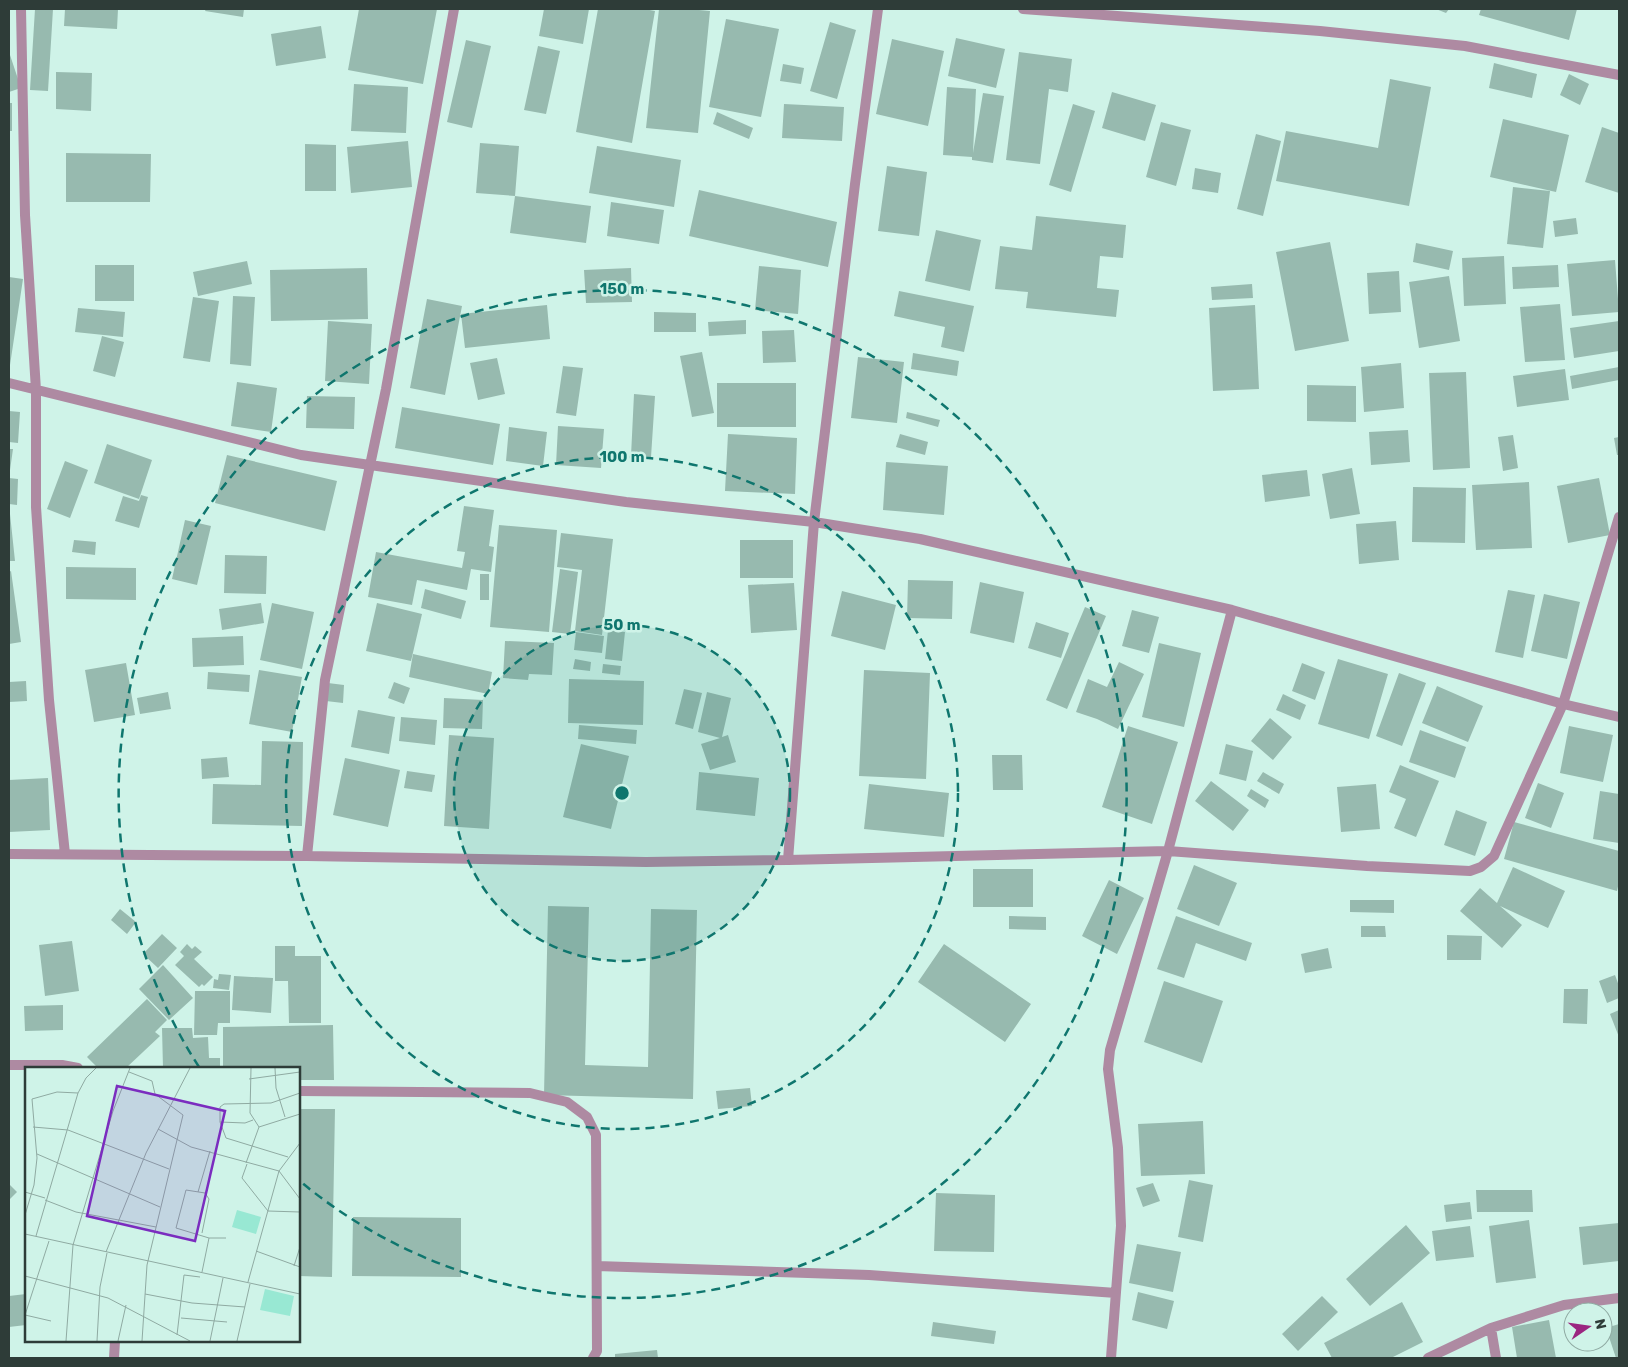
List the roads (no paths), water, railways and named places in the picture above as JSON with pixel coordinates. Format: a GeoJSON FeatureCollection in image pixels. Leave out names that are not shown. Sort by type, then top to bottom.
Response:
{"type":"FeatureCollection","features":[{"type":"Feature","properties":{"kind":"street"},"geometry":{"type":"LineString","coordinates":[[21,9],[25,214],[36,390],[36,507],[49,700],[65,854]]}},
{"type":"Feature","properties":{"kind":"street"},"geometry":{"type":"LineString","coordinates":[[306,856],[325,680],[386,389],[454,9]]}},
{"type":"Feature","properties":{"kind":"street"},"geometry":{"type":"LineString","coordinates":[[788,860],[814,522],[878,9]]}},
{"type":"Feature","properties":{"kind":"street"},"geometry":{"type":"LineString","coordinates":[[1023,9],[1320,31],[1465,46],[1619,75]]}},
{"type":"Feature","properties":{"kind":"street"},"geometry":{"type":"LineString","coordinates":[[9,383],[302,455],[626,502],[814,522],[920,539],[1232,610],[1563,704],[1619,717]]}},
{"type":"Feature","properties":{"kind":"street"},"geometry":{"type":"LineString","coordinates":[[9,854],[306,856],[646,862],[1168,851],[1367,866],[1470,871],[1481,867],[1494,856],[1563,704],[1619,517]]}},
{"type":"Feature","properties":{"kind":"street"},"geometry":{"type":"LineString","coordinates":[[1111,1358],[1121,1226],[1118,1148],[1108,1069],[1110,1050],[1168,851],[1232,610]]}},
{"type":"Feature","properties":{"kind":"street"},"geometry":{"type":"LineString","coordinates":[[9,1065],[62,1065],[73,1067]]}},
{"type":"Feature","properties":{"kind":"street"},"geometry":{"type":"LineString","coordinates":[[300,1091],[530,1093],[567,1102],[587,1117],[596,1136],[597,1351],[593,1358]]}},
{"type":"Feature","properties":{"kind":"street"},"geometry":{"type":"LineString","coordinates":[[597,1266],[869,1275],[1116,1293]]}},
{"type":"Feature","properties":{"kind":"street"},"geometry":{"type":"LineString","coordinates":[[1428,1358],[1491,1328],[1564,1305],[1619,1298]]}},
{"type":"Feature","properties":{"kind":"street"},"geometry":{"type":"LineString","coordinates":[[1491,1328],[1496,1358]]}},
{"type":"Feature","properties":{"kind":"street"},"geometry":{"type":"LineString","coordinates":[[114,1358],[115,1342]]}}]}
